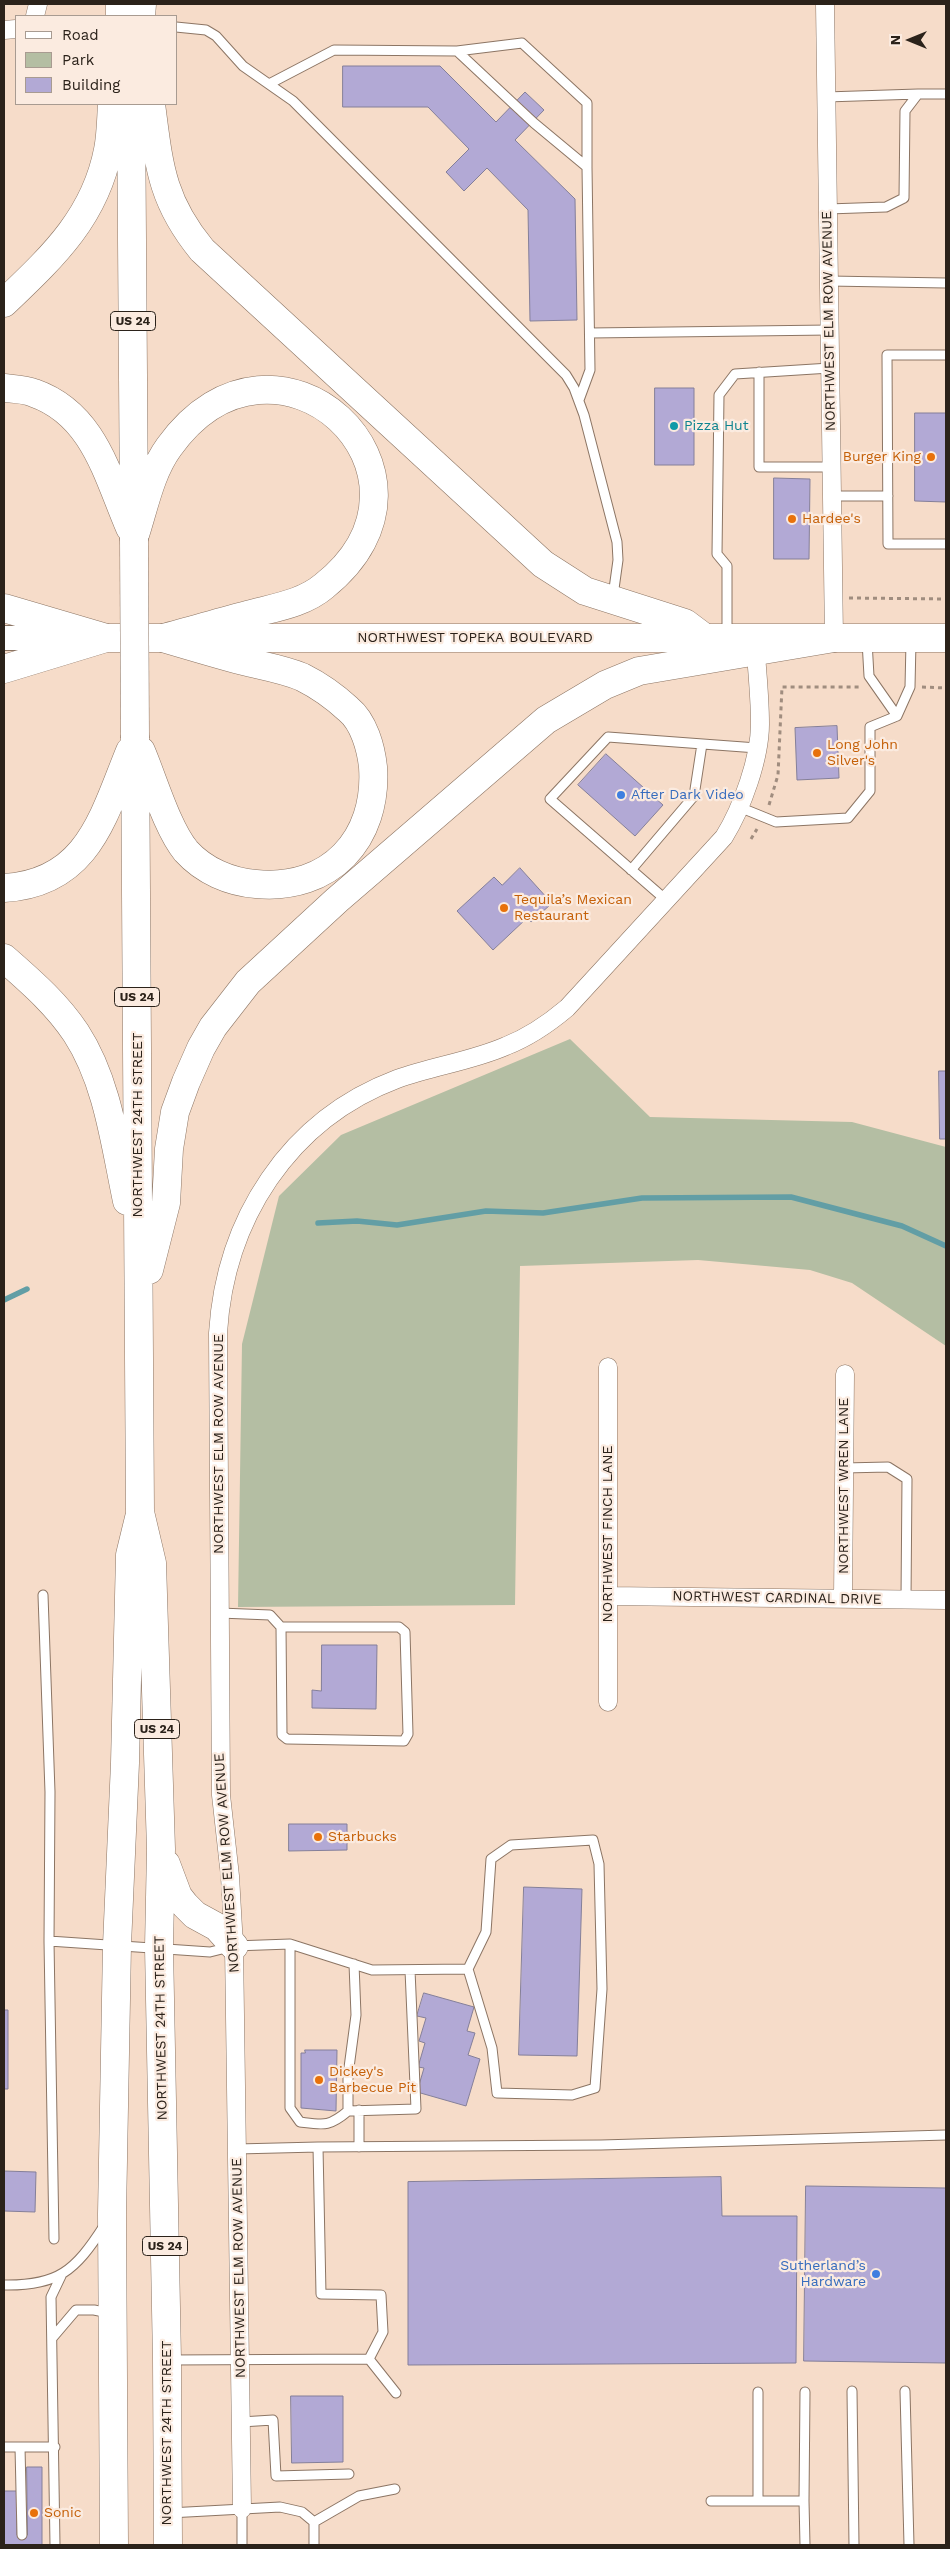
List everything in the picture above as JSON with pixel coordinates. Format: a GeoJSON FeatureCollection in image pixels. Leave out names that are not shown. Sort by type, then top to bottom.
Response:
{"type":"FeatureCollection","features":[{"type":"Feature","properties":{"kind":"main road"},"geometry":{"type":"LineString","coordinates":[[4,303],[48,262],[72,234],[89,205],[108,150],[112,105]]}},
{"type":"Feature","properties":{"kind":"main road","name":"US 24"},"geometry":{"type":"LineString","coordinates":[[131,105],[135,738]]}},
{"type":"Feature","properties":{"kind":"main road"},"geometry":{"type":"LineString","coordinates":[[151,105],[159,171],[167,194],[177,217],[202,250],[531,553],[585,590],[612,601],[685,623],[716,638]]}},
{"type":"Feature","properties":{"kind":"main road"},"geometry":{"type":"LineString","coordinates":[[4,388],[32,392],[56,403],[75,419],[92,439],[134,538]]}},
{"type":"Feature","properties":{"kind":"main road"},"geometry":{"type":"LineString","coordinates":[[134,538],[156,470],[168,448],[184,429],[203,413],[225,400],[250,392],[272,389],[297,393],[330,409],[348,426],[371,470],[373,508],[368,532],[351,561],[323,588],[291,604],[163,638]]}},
{"type":"Feature","properties":{"kind":"main road"},"geometry":{"type":"LineString","coordinates":[[4,608],[106,638]]}},
{"type":"Feature","properties":{"kind":"main road","name":"NORTHWEST TOPEKA BOULEVARD"},"geometry":{"type":"LineString","coordinates":[[4,638],[716,638],[755,644]]}},
{"type":"Feature","properties":{"kind":"main road"},"geometry":{"type":"LineString","coordinates":[[4,669],[106,638]]}},
{"type":"Feature","properties":{"kind":"main road"},"geometry":{"type":"LineString","coordinates":[[135,738],[169,820],[186,850],[209,870],[240,883],[283,884],[320,874],[334,866],[347,853],[366,820],[374,785],[372,758],[363,731],[350,710],[302,677],[163,638]]}},
{"type":"Feature","properties":{"kind":"main road"},"geometry":{"type":"LineString","coordinates":[[139,1308],[166,1203],[169,1149],[178,1105],[186,1082],[213,1027],[248,982],[351,887],[546,720],[605,686],[639,671],[755,644],[834,638],[946,638]]}},
{"type":"Feature","properties":{"kind":"main road"},"geometry":{"type":"LineString","coordinates":[[4,888],[22,887],[43,881],[61,872],[77,857],[102,821],[135,738]]}},
{"type":"Feature","properties":{"kind":"main road","name":"NORTHWEST 24TH STREET"},"geometry":{"type":"LineString","coordinates":[[135,738],[140,1512],[152,1563],[160,1849],[159,1947],[167,2360],[168,2545]]}},
{"type":"Feature","properties":{"kind":"main road"},"geometry":{"type":"LineString","coordinates":[[4,958],[37,986],[76,1034],[102,1089],[139,1256]]}},
{"type":"Feature","properties":{"kind":"main road","name":"NORTHWEST 24TH STREET"},"geometry":{"type":"LineString","coordinates":[[114,2545],[112,2214],[117,1945],[125,1763],[130,1555],[140,1512]]}},
{"type":"Feature","properties":{"kind":"main road"},"geometry":{"type":"LineString","coordinates":[[160,1849],[178,1896],[195,1915],[217,1927],[234,1946]]}},
{"type":"Feature","properties":{"kind":"street","name":"NORTHWEST ELM ROW AVENUE"},"geometry":{"type":"LineString","coordinates":[[825,4],[834,638]]}},
{"type":"Feature","properties":{"kind":"street","name":"NORTHWEST ELM ROW AVENUE"},"geometry":{"type":"LineString","coordinates":[[242,2509],[234,1946],[230,1876],[220,1795],[220,1310],[225,1276],[236,1240],[264,1186],[303,1139],[334,1113],[365,1094],[403,1077],[506,1047],[553,1020],[567,1008],[724,837],[739,807],[757,748],[760,725],[755,644]]}},
{"type":"Feature","properties":{"kind":"street","name":"NORTHWEST FINCH LANE"},"geometry":{"type":"LineString","coordinates":[[608,1366],[608,1702]]}},
{"type":"Feature","properties":{"kind":"street","name":"NORTHWEST WREN LANE"},"geometry":{"type":"LineString","coordinates":[[843,1599],[845,1374]]}},
{"type":"Feature","properties":{"kind":"street","name":"NORTHWEST CARDINAL DRIVE"},"geometry":{"type":"LineString","coordinates":[[608,1596],[946,1600]]}},
{"type":"Feature","properties":{"kind":"lane"},"geometry":{"type":"LineString","coordinates":[[178,27],[206,30],[216,36],[243,66],[293,101],[566,375],[579,400],[617,542],[618,560],[612,601]]}},
{"type":"Feature","properties":{"kind":"lane"},"geometry":{"type":"LineString","coordinates":[[269,84],[334,50],[457,51],[522,43],[587,103],[590,370],[579,400]]}},
{"type":"Feature","properties":{"kind":"lane"},"geometry":{"type":"LineString","coordinates":[[457,51],[534,122],[587,167]]}},
{"type":"Feature","properties":{"kind":"lane"},"geometry":{"type":"LineString","coordinates":[[828,209],[886,208],[904,198],[905,111],[918,94]]}},
{"type":"Feature","properties":{"kind":"lane"},"geometry":{"type":"LineString","coordinates":[[826,97],[946,94]]}},
{"type":"Feature","properties":{"kind":"lane"},"geometry":{"type":"LineString","coordinates":[[829,281],[946,283]]}},
{"type":"Feature","properties":{"kind":"lane"},"geometry":{"type":"LineString","coordinates":[[590,333],[830,330]]}},
{"type":"Feature","properties":{"kind":"lane"},"geometry":{"type":"LineString","coordinates":[[946,355],[887,355],[888,544],[946,544]]}},
{"type":"Feature","properties":{"kind":"lane"},"geometry":{"type":"LineString","coordinates":[[716,638],[727,566],[717,554],[718,395],[735,374],[830,368]]}},
{"type":"Feature","properties":{"kind":"lane"},"geometry":{"type":"LineString","coordinates":[[759,372],[759,467],[832,467]]}},
{"type":"Feature","properties":{"kind":"lane"},"geometry":{"type":"LineString","coordinates":[[832,496],[888,496]]}},
{"type":"Feature","properties":{"kind":"lane"},"geometry":{"type":"LineString","coordinates":[[867,638],[869,676],[879,687],[897,716]]}},
{"type":"Feature","properties":{"kind":"lane"},"geometry":{"type":"LineString","coordinates":[[739,807],[776,822],[848,818],[870,791],[870,727],[897,716],[910,687],[912,638]]}},
{"type":"Feature","properties":{"kind":"lane"},"geometry":{"type":"LineString","coordinates":[[666,900],[550,799],[608,737],[757,748]]}},
{"type":"Feature","properties":{"kind":"lane"},"geometry":{"type":"LineString","coordinates":[[631,870],[694,796],[702,744]]}},
{"type":"Feature","properties":{"kind":"lane"},"geometry":{"type":"LineString","coordinates":[[844,1468],[888,1467],[908,1479],[906,1600]]}},
{"type":"Feature","properties":{"kind":"lane"},"geometry":{"type":"LineString","coordinates":[[43,1595],[50,1792],[49,1941],[54,2239]]}},
{"type":"Feature","properties":{"kind":"lane"},"geometry":{"type":"LineString","coordinates":[[220,1613],[270,1616],[281,1627],[282,1735],[287,1739],[404,1741],[408,1734],[405,1632],[398,1627],[281,1627]]}},
{"type":"Feature","properties":{"kind":"lane"},"geometry":{"type":"LineString","coordinates":[[593,1840],[599,1864],[602,1989],[595,2088],[572,2095],[497,2093],[492,2048],[468,1970],[486,1932],[490,1859],[511,1845],[593,1840]]}},
{"type":"Feature","properties":{"kind":"lane"},"geometry":{"type":"LineString","coordinates":[[49,1941],[159,1947],[210,1952],[234,1946],[290,1944],[372,1970],[468,1970]]}},
{"type":"Feature","properties":{"kind":"lane"},"geometry":{"type":"LineString","coordinates":[[290,1944],[290,2108],[300,2122],[326,2125],[334,2123],[348,2111],[416,2109],[410,1970]]}},
{"type":"Feature","properties":{"kind":"lane"},"geometry":{"type":"LineString","coordinates":[[348,2111],[348,2075],[356,2016],[354,1964]]}},
{"type":"Feature","properties":{"kind":"lane"},"geometry":{"type":"LineString","coordinates":[[359,2110],[359,2147]]}},
{"type":"Feature","properties":{"kind":"lane"},"geometry":{"type":"LineString","coordinates":[[237,2149],[601,2144],[946,2135]]}},
{"type":"Feature","properties":{"kind":"lane"},"geometry":{"type":"LineString","coordinates":[[318,2147],[320,2294],[381,2295],[383,2332],[369,2359]]}},
{"type":"Feature","properties":{"kind":"lane"},"geometry":{"type":"LineString","coordinates":[[55,2545],[53,2338],[50,2297],[61,2276],[84,2256],[112,2214]]}},
{"type":"Feature","properties":{"kind":"lane"},"geometry":{"type":"LineString","coordinates":[[4,2285],[23,2285],[61,2276]]}},
{"type":"Feature","properties":{"kind":"lane"},"geometry":{"type":"LineString","coordinates":[[53,2338],[76,2310],[94,2310],[112,2314]]}},
{"type":"Feature","properties":{"kind":"lane"},"geometry":{"type":"LineString","coordinates":[[167,2360],[369,2359]]}},
{"type":"Feature","properties":{"kind":"lane"},"geometry":{"type":"LineString","coordinates":[[369,2359],[396,2393]]}},
{"type":"Feature","properties":{"kind":"lane"},"geometry":{"type":"LineString","coordinates":[[852,2391],[854,2545]]}},
{"type":"Feature","properties":{"kind":"lane"},"geometry":{"type":"LineString","coordinates":[[905,2391],[909,2545]]}},
{"type":"Feature","properties":{"kind":"lane"},"geometry":{"type":"LineString","coordinates":[[758,2392],[758,2501]]}},
{"type":"Feature","properties":{"kind":"lane"},"geometry":{"type":"LineString","coordinates":[[805,2392],[805,2545]]}},
{"type":"Feature","properties":{"kind":"lane"},"geometry":{"type":"LineString","coordinates":[[241,2422],[273,2420],[276,2476],[349,2474]]}},
{"type":"Feature","properties":{"kind":"lane"},"geometry":{"type":"LineString","coordinates":[[4,2447],[55,2447]]}},
{"type":"Feature","properties":{"kind":"lane"},"geometry":{"type":"LineString","coordinates":[[20,2447],[22,2535]]}},
{"type":"Feature","properties":{"kind":"lane"},"geometry":{"type":"LineString","coordinates":[[314,2522],[359,2496],[395,2489]]}},
{"type":"Feature","properties":{"kind":"lane"},"geometry":{"type":"LineString","coordinates":[[711,2501],[804,2501]]}},
{"type":"Feature","properties":{"kind":"lane"},"geometry":{"type":"LineString","coordinates":[[167,2513],[280,2508],[302,2512],[314,2522]]}},
{"type":"Feature","properties":{"kind":"lane"},"geometry":{"type":"LineString","coordinates":[[242,2509],[242,2545]]}},
{"type":"Feature","properties":{"kind":"lane"},"geometry":{"type":"LineString","coordinates":[[314,2522],[314,2545]]}},
{"type":"Feature","properties":{"kind":"path"},"geometry":{"type":"LineString","coordinates":[[849,598],[946,599]]}},
{"type":"Feature","properties":{"kind":"path"},"geometry":{"type":"LineString","coordinates":[[751,839],[764,817],[778,775],[782,687],[879,687]]}},
{"type":"Feature","properties":{"kind":"path"},"geometry":{"type":"LineString","coordinates":[[910,687],[946,688]]}},
{"type":"Feature","properties":{"kind":"green space"},"geometry":{"type":"Polygon","coordinates":[[[570,1039],[650,1117],[852,1122],[946,1147],[946,1346],[852,1283],[810,1270],[698,1260],[520,1266],[515,1605],[238,1607],[242,1344],[279,1196],[341,1135],[570,1039]]]}},
{"type":"Feature","properties":{"kind":"building"},"geometry":{"type":"Polygon","coordinates":[[[343,66],[440,66],[496,122],[525,92],[544,110],[515,140],[575,199],[577,320],[530,321],[528,210],[487,168],[464,191],[446,172],[469,149],[428,107],[343,107],[343,66]]]}},
{"type":"Feature","properties":{"kind":"building","name":"Pizza Hut"},"geometry":{"type":"Polygon","coordinates":[[[655,388],[694,388],[694,465],[655,465],[655,388]]]}},
{"type":"Feature","properties":{"kind":"building","name":"Burger King"},"geometry":{"type":"Polygon","coordinates":[[[915,413],[946,413],[946,502],[915,501],[915,413]]]}},
{"type":"Feature","properties":{"kind":"building","name":"Hardee's"},"geometry":{"type":"Polygon","coordinates":[[[774,478],[810,479],[809,559],[774,559],[774,478]]]}},
{"type":"Feature","properties":{"kind":"building","name":"Long John Silver's"},"geometry":{"type":"Polygon","coordinates":[[[837,726],[839,778],[797,780],[795,728],[837,726]]]}},
{"type":"Feature","properties":{"kind":"building","name":"After Dark Video"},"geometry":{"type":"Polygon","coordinates":[[[606,754],[663,805],[635,836],[578,785],[606,754]]]}},
{"type":"Feature","properties":{"kind":"building","name":"Tequila’s Mexican Restaurant"},"geometry":{"type":"Polygon","coordinates":[[[520,868],[548,899],[546,900],[550,905],[531,922],[527,918],[493,950],[457,911],[494,877],[502,885],[520,868]]]}},
{"type":"Feature","properties":{"kind":"building"},"geometry":{"type":"Polygon","coordinates":[[[939,1071],[946,1071],[946,1139],[940,1139],[939,1071]]]}},
{"type":"Feature","properties":{"kind":"building"},"geometry":{"type":"Polygon","coordinates":[[[322,1645],[377,1645],[376,1709],[312,1708],[312,1690],[321,1691],[322,1645]]]}},
{"type":"Feature","properties":{"kind":"building","name":"Starbucks"},"geometry":{"type":"Polygon","coordinates":[[[289,1824],[347,1824],[347,1850],[289,1851],[289,1824]]]}},
{"type":"Feature","properties":{"kind":"building"},"geometry":{"type":"Polygon","coordinates":[[[524,1887],[582,1889],[577,2056],[519,2055],[524,1887]]]}},
{"type":"Feature","properties":{"kind":"building"},"geometry":{"type":"Polygon","coordinates":[[[424,1993],[474,2007],[467,2031],[475,2033],[468,2055],[480,2059],[466,2106],[417,2092],[424,2068],[418,2067],[425,2043],[419,2041],[426,2018],[417,2016],[424,1993]]]}},
{"type":"Feature","properties":{"kind":"building"},"geometry":{"type":"Polygon","coordinates":[[[4,2010],[8,2010],[8,2089],[4,2089],[4,2010]]]}},
{"type":"Feature","properties":{"kind":"building","name":"Dickey's Barbecue Pit"},"geometry":{"type":"Polygon","coordinates":[[[305,2050],[337,2050],[336,2111],[301,2108],[301,2053],[305,2053],[305,2050]]]}},
{"type":"Feature","properties":{"kind":"building"},"geometry":{"type":"Polygon","coordinates":[[[4,2171],[36,2172],[35,2212],[4,2211],[4,2171]]]}},
{"type":"Feature","properties":{"kind":"building"},"geometry":{"type":"Polygon","coordinates":[[[721,2177],[722,2216],[797,2216],[796,2363],[408,2365],[408,2182],[721,2177]]]}},
{"type":"Feature","properties":{"kind":"building","name":"Sutherland’s Hardware"},"geometry":{"type":"Polygon","coordinates":[[[806,2186],[946,2188],[946,2363],[804,2361],[806,2186]]]}},
{"type":"Feature","properties":{"kind":"building"},"geometry":{"type":"Polygon","coordinates":[[[291,2396],[343,2396],[343,2462],[292,2463],[291,2396]]]}},
{"type":"Feature","properties":{"kind":"building","name":"Sonic"},"geometry":{"type":"Polygon","coordinates":[[[27,2467],[42,2467],[42,2545],[4,2545],[4,2491],[17,2491],[17,2535],[27,2535],[27,2467]]]}},
{"type":"Feature","properties":{"kind":"waterway"},"geometry":{"type":"LineString","coordinates":[[318,1223],[357,1221],[397,1225],[486,1211],[543,1213],[642,1198],[791,1197],[902,1226],[946,1246]]}},
{"type":"Feature","properties":{"kind":"waterway"},"geometry":{"type":"LineString","coordinates":[[4,1300],[27,1289]]}},
{"type":"Feature","properties":{"kind":"place","name":"Pizza Hut"},"geometry":{"type":"Point","coordinates":[674,426]}},
{"type":"Feature","properties":{"kind":"place","name":"Burger King"},"geometry":{"type":"Point","coordinates":[931,457]}},
{"type":"Feature","properties":{"kind":"place","name":"Hardee's"},"geometry":{"type":"Point","coordinates":[792,519]}},
{"type":"Feature","properties":{"kind":"place","name":"Long John Silver's"},"geometry":{"type":"Point","coordinates":[817,753]}},
{"type":"Feature","properties":{"kind":"place","name":"After Dark Video"},"geometry":{"type":"Point","coordinates":[621,795]}},
{"type":"Feature","properties":{"kind":"place","name":"Tequila’s Mexican Restaurant"},"geometry":{"type":"Point","coordinates":[504,908]}},
{"type":"Feature","properties":{"kind":"place","name":"Starbucks"},"geometry":{"type":"Point","coordinates":[318,1837]}},
{"type":"Feature","properties":{"kind":"place","name":"Dickey's Barbecue Pit"},"geometry":{"type":"Point","coordinates":[319,2080]}},
{"type":"Feature","properties":{"kind":"place","name":"Sutherland’s Hardware"},"geometry":{"type":"Point","coordinates":[876,2274]}},
{"type":"Feature","properties":{"kind":"place","name":"Sonic"},"geometry":{"type":"Point","coordinates":[34,2513]}}]}
